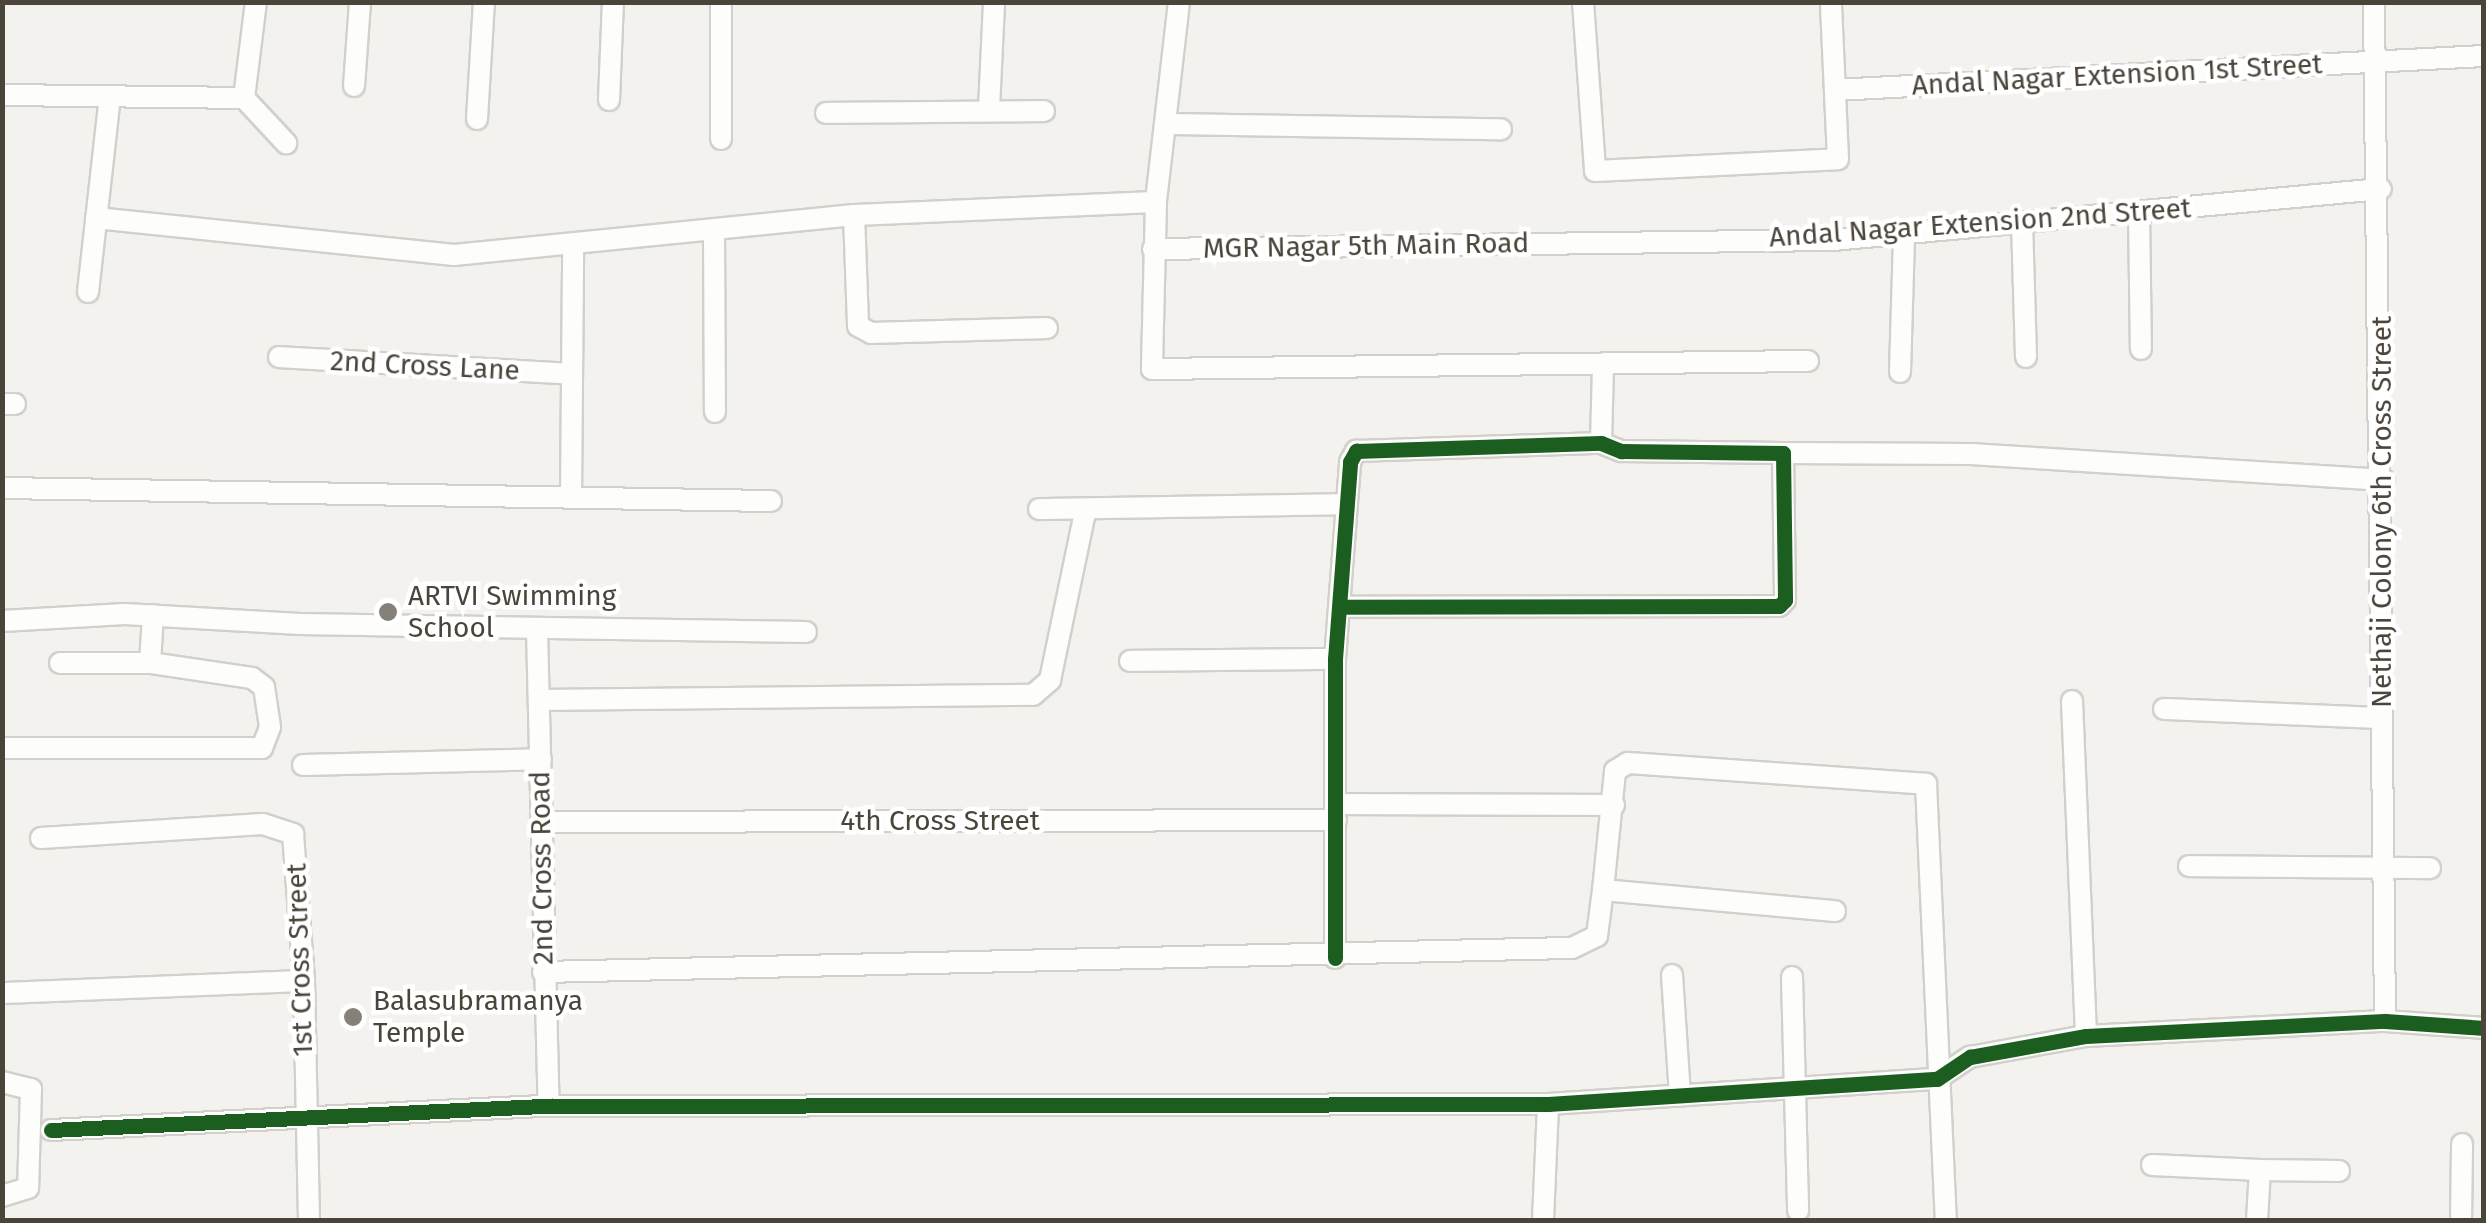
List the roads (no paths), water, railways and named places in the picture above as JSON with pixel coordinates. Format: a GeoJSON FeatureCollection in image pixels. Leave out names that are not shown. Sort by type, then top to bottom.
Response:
{"type":"FeatureCollection","features":[{"type":"Feature","properties":{"kind":"street"},"geometry":{"type":"LineString","coordinates":[[244,98],[256,2]]}},
{"type":"Feature","properties":{"kind":"street"},"geometry":{"type":"LineString","coordinates":[[354,86],[360,2]]}},
{"type":"Feature","properties":{"kind":"street"},"geometry":{"type":"LineString","coordinates":[[478,119],[484,2]]}},
{"type":"Feature","properties":{"kind":"street"},"geometry":{"type":"LineString","coordinates":[[609,100],[613,2]]}},
{"type":"Feature","properties":{"kind":"street"},"geometry":{"type":"LineString","coordinates":[[721,2],[721,140]]}},
{"type":"Feature","properties":{"kind":"street"},"geometry":{"type":"LineString","coordinates":[[988,109],[994,2]]}},
{"type":"Feature","properties":{"kind":"street"},"geometry":{"type":"LineString","coordinates":[[1179,2],[1153,248],[1156,371],[1808,361]]}},
{"type":"Feature","properties":{"kind":"street"},"geometry":{"type":"LineString","coordinates":[[1583,2],[1594,171],[1833,162],[1838,154],[1846,89],[1832,2]]}},
{"type":"Feature","properties":{"kind":"street","name":"Nethaji Colony 6th Cross Street"},"geometry":{"type":"LineString","coordinates":[[2374,2],[2381,190],[2385,1021]]}},
{"type":"Feature","properties":{"kind":"street","name":"Andal Nagar Extension 1st Street"},"geometry":{"type":"LineString","coordinates":[[1846,89],[2484,56]]}},
{"type":"Feature","properties":{"kind":"street"},"geometry":{"type":"LineString","coordinates":[[2,95],[244,98],[286,143]]}},
{"type":"Feature","properties":{"kind":"street"},"geometry":{"type":"LineString","coordinates":[[88,292],[110,97]]}},
{"type":"Feature","properties":{"kind":"street"},"geometry":{"type":"LineString","coordinates":[[826,113],[988,109],[1044,112]]}},
{"type":"Feature","properties":{"kind":"street"},"geometry":{"type":"LineString","coordinates":[[1166,124],[1501,130]]}},
{"type":"Feature","properties":{"kind":"street","name":"Andal Nagar Extension 2nd Street"},"geometry":{"type":"LineString","coordinates":[[1579,243],[1904,234],[2381,190]]}},
{"type":"Feature","properties":{"kind":"street"},"geometry":{"type":"LineString","coordinates":[[96,218],[454,255],[572,248],[854,215],[1156,202]]}},
{"type":"Feature","properties":{"kind":"street"},"geometry":{"type":"LineString","coordinates":[[2139,212],[2140,349]]}},
{"type":"Feature","properties":{"kind":"street"},"geometry":{"type":"LineString","coordinates":[[854,215],[858,326],[870,333],[1046,328]]}},
{"type":"Feature","properties":{"kind":"street"},"geometry":{"type":"LineString","coordinates":[[2022,222],[2026,356]]}},
{"type":"Feature","properties":{"kind":"street"},"geometry":{"type":"LineString","coordinates":[[714,233],[714,412]]}},
{"type":"Feature","properties":{"kind":"street"},"geometry":{"type":"LineString","coordinates":[[1900,372],[1904,234]]}},
{"type":"Feature","properties":{"kind":"street","name":"MGR Nagar 5th Main Road"},"geometry":{"type":"LineString","coordinates":[[1153,248],[1579,243]]}},
{"type":"Feature","properties":{"kind":"street"},"geometry":{"type":"LineString","coordinates":[[571,498],[572,248]]}},
{"type":"Feature","properties":{"kind":"street","name":"2nd Cross Lane"},"geometry":{"type":"LineString","coordinates":[[279,357],[572,374]]}},
{"type":"Feature","properties":{"kind":"street"},"geometry":{"type":"LineString","coordinates":[[1602,444],[1603,366]]}},
{"type":"Feature","properties":{"kind":"street"},"geometry":{"type":"LineString","coordinates":[[1334,958],[1335,660],[1350,462],[1363,448],[1602,444],[1622,450],[1971,454],[2384,480]]}},
{"type":"Feature","properties":{"kind":"street"},"geometry":{"type":"LineString","coordinates":[[1342,606],[1779,606],[1785,600],[1783,453]]}},
{"type":"Feature","properties":{"kind":"street"},"geometry":{"type":"LineString","coordinates":[[2,488],[771,502]]}},
{"type":"Feature","properties":{"kind":"street"},"geometry":{"type":"LineString","coordinates":[[1039,510],[1085,514],[1346,504]]}},
{"type":"Feature","properties":{"kind":"street"},"geometry":{"type":"LineString","coordinates":[[539,700],[1033,694],[1050,680],[1085,514]]}},
{"type":"Feature","properties":{"kind":"street"},"geometry":{"type":"LineString","coordinates":[[2,622],[153,615],[537,630],[806,632]]}},
{"type":"Feature","properties":{"kind":"street"},"geometry":{"type":"LineString","coordinates":[[150,663],[153,615]]}},
{"type":"Feature","properties":{"kind":"street","name":"2nd Cross Road"},"geometry":{"type":"LineString","coordinates":[[537,630],[549,1106]]}},
{"type":"Feature","properties":{"kind":"street"},"geometry":{"type":"LineString","coordinates":[[1130,661],[1335,660]]}},
{"type":"Feature","properties":{"kind":"street"},"geometry":{"type":"LineString","coordinates":[[2,748],[262,748],[270,726],[264,687],[252,678],[150,663],[60,663]]}},
{"type":"Feature","properties":{"kind":"street"},"geometry":{"type":"LineString","coordinates":[[2072,702],[2086,1036]]}},
{"type":"Feature","properties":{"kind":"street"},"geometry":{"type":"LineString","coordinates":[[2164,709],[2382,718]]}},
{"type":"Feature","properties":{"kind":"street"},"geometry":{"type":"LineString","coordinates":[[303,764],[541,759]]}},
{"type":"Feature","properties":{"kind":"street"},"geometry":{"type":"LineString","coordinates":[[544,972],[1334,958],[1572,948],[1597,936],[1615,771],[1648,760],[1926,784],[1946,1220]]}},
{"type":"Feature","properties":{"kind":"street","name":"4th Cross Street"},"geometry":{"type":"LineString","coordinates":[[544,822],[1336,812],[1614,804]]}},
{"type":"Feature","properties":{"kind":"street","name":"1st Cross Street"},"geometry":{"type":"LineString","coordinates":[[42,838],[287,828],[295,843],[304,980],[309,1220]]}},
{"type":"Feature","properties":{"kind":"street"},"geometry":{"type":"LineString","coordinates":[[2189,866],[2430,868]]}},
{"type":"Feature","properties":{"kind":"street"},"geometry":{"type":"LineString","coordinates":[[1603,890],[1835,910]]}},
{"type":"Feature","properties":{"kind":"street"},"geometry":{"type":"LineString","coordinates":[[1672,975],[1680,1096]]}},
{"type":"Feature","properties":{"kind":"street"},"geometry":{"type":"LineString","coordinates":[[1792,977],[1798,1211]]}},
{"type":"Feature","properties":{"kind":"street"},"geometry":{"type":"LineString","coordinates":[[2,993],[304,980]]}},
{"type":"Feature","properties":{"kind":"street"},"geometry":{"type":"LineString","coordinates":[[51,1130],[549,1106],[1548,1104],[1937,1079],[1970,1057],[2086,1036],[2385,1021],[2484,1028]]}},
{"type":"Feature","properties":{"kind":"street"},"geometry":{"type":"LineString","coordinates":[[2,1082],[31,1089],[28,1188],[2,1196]]}},
{"type":"Feature","properties":{"kind":"street"},"geometry":{"type":"LineString","coordinates":[[1543,1220],[1548,1104]]}},
{"type":"Feature","properties":{"kind":"street"},"geometry":{"type":"LineString","coordinates":[[2461,1220],[2462,1144]]}},
{"type":"Feature","properties":{"kind":"street"},"geometry":{"type":"LineString","coordinates":[[2152,1165],[2339,1171]]}},
{"type":"Feature","properties":{"kind":"street"},"geometry":{"type":"LineString","coordinates":[[2258,1220],[2260,1170]]}},
{"type":"Feature","properties":{"kind":"place","name":"ARTVI Swimming School"},"geometry":{"type":"Point","coordinates":[388,612]}},
{"type":"Feature","properties":{"kind":"place","name":"Balasubramanya Temple"},"geometry":{"type":"Point","coordinates":[353,1017]}}]}
